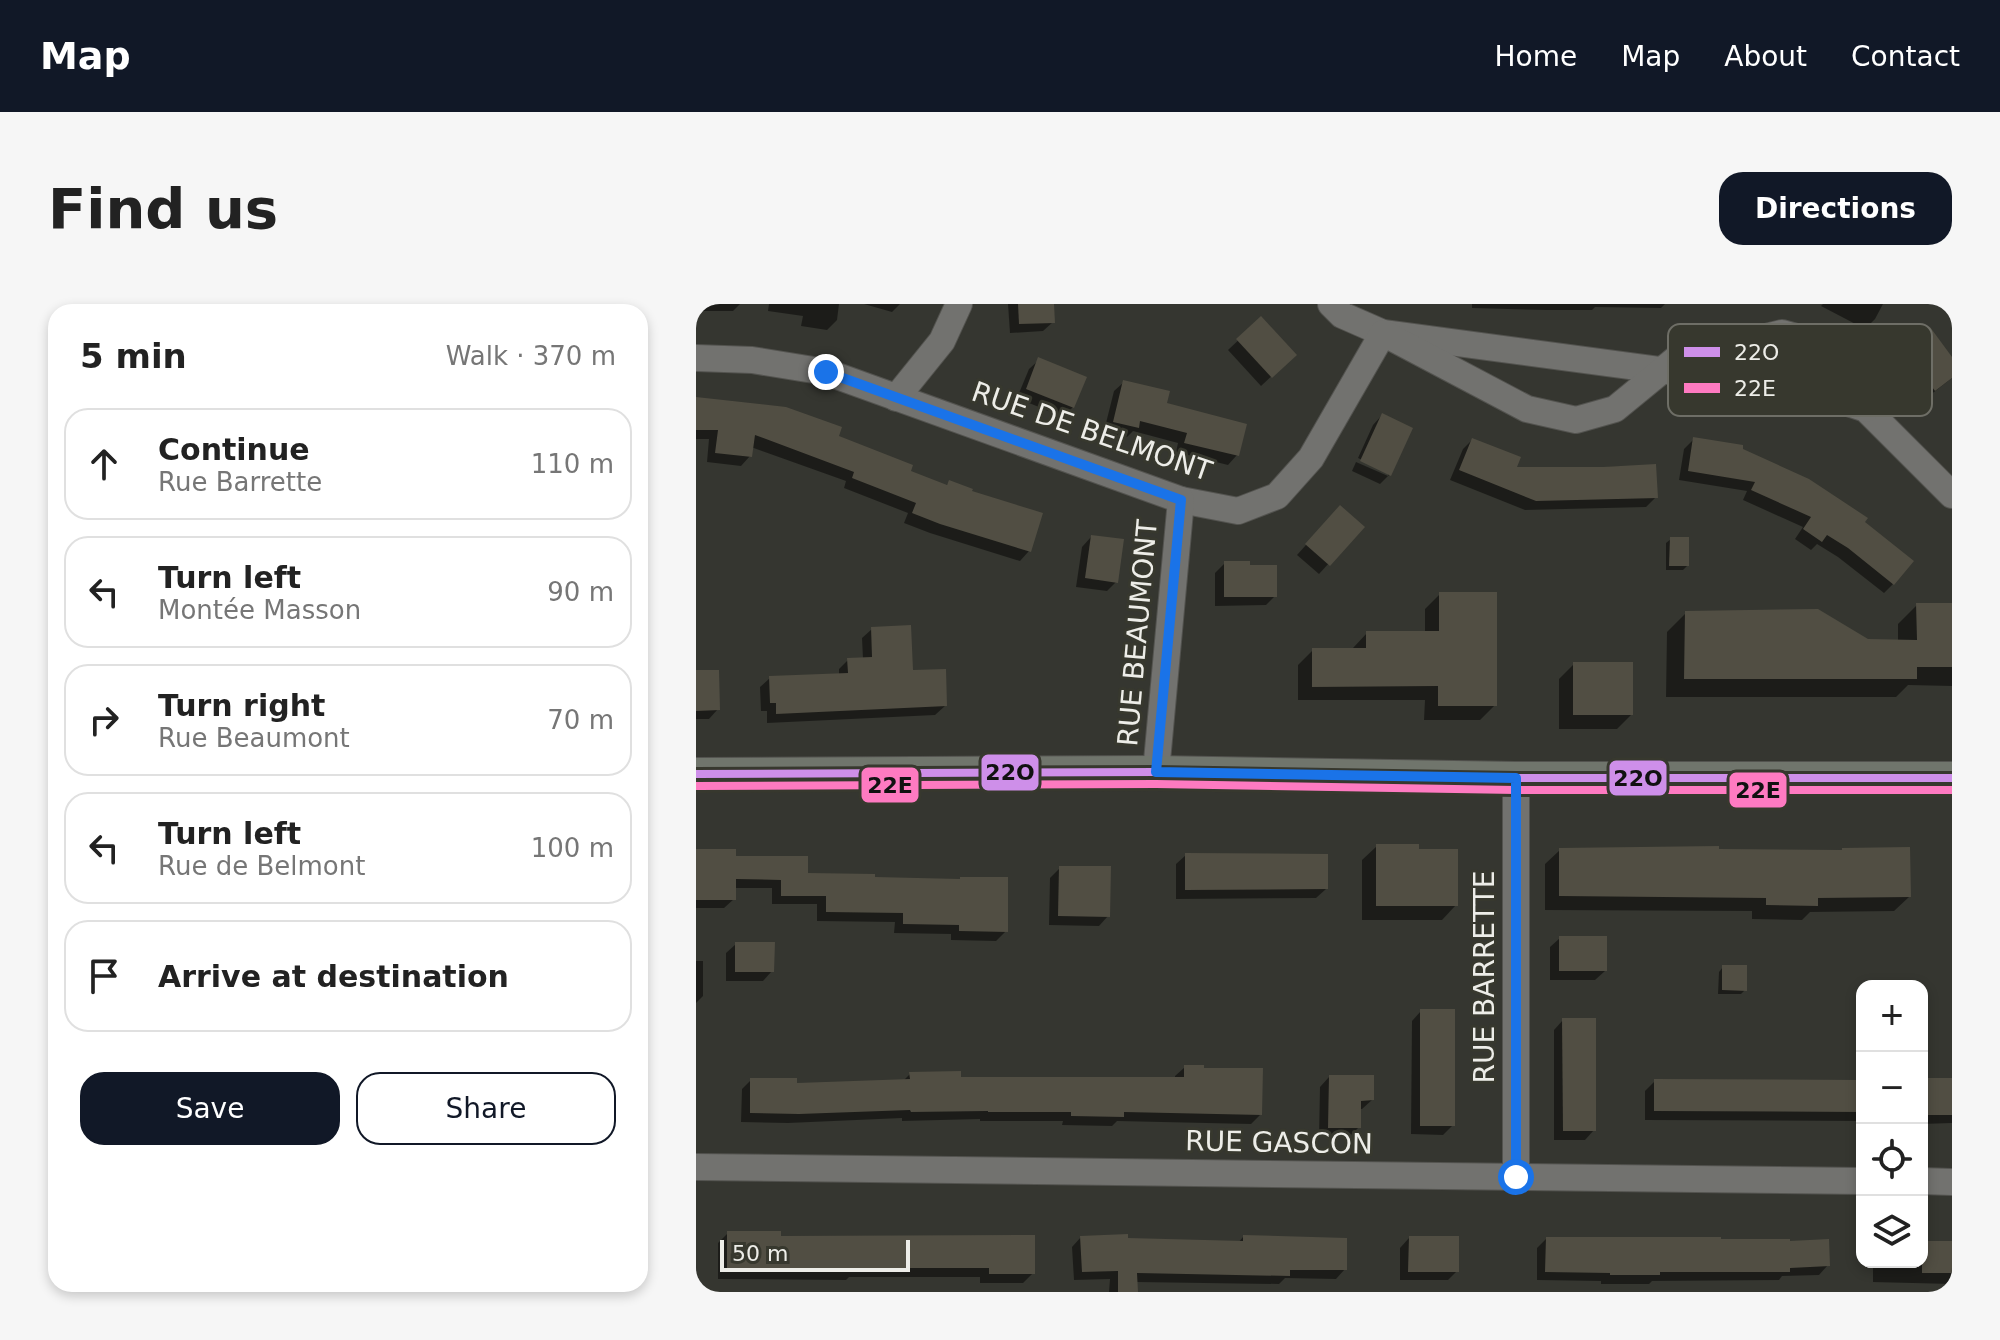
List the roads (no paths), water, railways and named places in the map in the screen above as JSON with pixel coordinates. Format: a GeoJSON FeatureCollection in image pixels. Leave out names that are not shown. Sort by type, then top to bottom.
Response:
{"type":"FeatureCollection","features":[{"type":"Feature","properties":{"kind":"main road"},"geometry":{"type":"LineString","coordinates":[[696,774],[1156,772],[1516,778],[1952,778]]}},
{"type":"Feature","properties":{"kind":"street"},"geometry":{"type":"LineString","coordinates":[[896,398],[942,341],[959,304]]}},
{"type":"Feature","properties":{"kind":"street"},"geometry":{"type":"LineString","coordinates":[[1331,304],[1342,315],[1383,333],[1527,409],[1576,420],[1615,409],[1668,365]]}},
{"type":"Feature","properties":{"kind":"street"},"geometry":{"type":"LineString","coordinates":[[1383,333],[1668,372]]}},
{"type":"Feature","properties":{"kind":"street","name":"RUE DE BELMONT"},"geometry":{"type":"LineString","coordinates":[[696,358],[752,360],[826,372],[1181,500],[1238,511],[1277,496],[1311,458],[1383,333]]}},
{"type":"Feature","properties":{"kind":"street"},"geometry":{"type":"LineString","coordinates":[[1873,416],[1952,495]]}},
{"type":"Feature","properties":{"kind":"street","name":"RUE BEAUMONT"},"geometry":{"type":"LineString","coordinates":[[1156,772],[1181,500]]}},
{"type":"Feature","properties":{"kind":"street","name":"RUE BARRETTE"},"geometry":{"type":"LineString","coordinates":[[1516,778],[1516,1177]]}},
{"type":"Feature","properties":{"kind":"street","name":"RUE GASCON"},"geometry":{"type":"LineString","coordinates":[[696,1167],[1856,1181]]}},
{"type":"Feature","properties":{"kind":"street"},"geometry":{"type":"LineString","coordinates":[[1928,1181],[1952,1182]]}}]}
